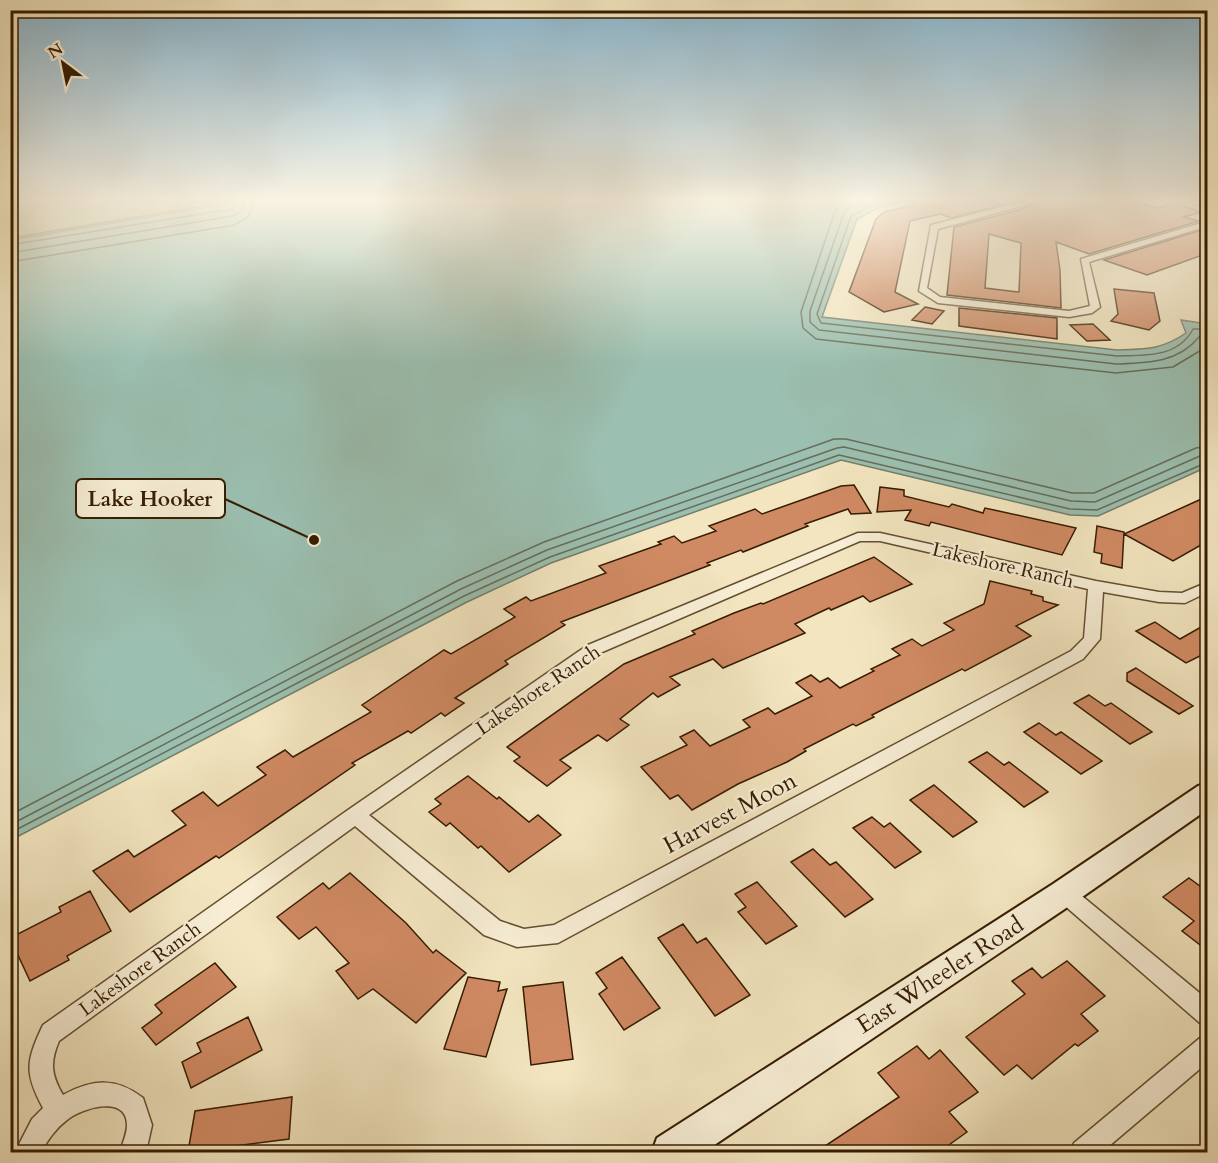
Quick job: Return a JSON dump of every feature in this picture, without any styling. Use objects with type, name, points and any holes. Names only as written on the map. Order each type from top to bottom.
[{"type":"street","points":[[929,254],[922,289],[938,300],[1069,314],[1088,311],[1095,307],[1084,261],[1106,254]]},
{"type":"street","name":"Lakeshore Ranch","points":[[58,1110],[41,1080],[40,1056],[51,1033],[355,815],[594,649],[858,537],[880,537],[1096,586],[1159,597],[1185,598],[1208,586]]},
{"type":"street","name":"Harvest Moon","points":[[355,815],[492,928],[508,937],[524,940],[558,934],[1077,655],[1092,639],[1096,586]]},
{"type":"street","name":"East Wheeler Road","points":[[671,1152],[1064,893],[1208,794]]},
{"type":"street","points":[[1064,893],[1208,1015]]},
{"type":"street","points":[[1083,1152],[1208,1046]]},
{"type":"street","points":[[28,1152],[43,1124],[58,1110],[75,1099],[109,1092],[123,1097],[133,1106],[139,1118],[140,1134],[133,1152]]},
{"type":"water","points":[[11,254],[844,254],[822,317],[1117,350],[1145,349],[1169,343],[1186,333],[1181,320],[1207,324],[1207,467],[1098,516],[1070,515],[841,460],[551,563],[467,602],[11,840]]},
{"type":"building","points":[[863,254],[903,254],[895,292],[918,304],[884,312],[849,292]]},
{"type":"building","points":[[951,254],[987,254],[985,288],[1019,292],[1021,254],[1058,254],[1061,308],[947,295]]},
{"type":"building","points":[[1123,254],[1204,254],[1147,275],[1104,260]]},
{"type":"building","points":[[1114,289],[1154,293],[1160,321],[1149,330],[1111,321],[1118,314]]},
{"type":"building","points":[[925,307],[944,311],[932,324],[912,320]]},
{"type":"building","points":[[959,308],[1057,318],[1057,339],[959,326]]},
{"type":"building","points":[[1093,324],[1110,340],[1087,341],[1070,325]]},
{"type":"building","points":[[854,485],[871,513],[851,514],[848,509],[805,524],[808,526],[743,552],[741,550],[707,563],[710,565],[561,622],[565,625],[505,661],[508,664],[455,698],[464,703],[445,716],[441,713],[411,733],[408,731],[352,763],[355,765],[246,840],[219,858],[216,856],[130,912],[93,871],[128,850],[134,857],[186,825],[172,811],[203,792],[218,806],[266,775],[257,767],[285,750],[293,757],[371,712],[362,705],[444,650],[451,654],[515,617],[504,609],[526,597],[531,601],[606,573],[599,566],[661,544],[658,542],[674,536],[682,543],[716,531],[709,526],[755,509],[762,514],[841,486]]},
{"type":"building","points":[[880,487],[904,490],[904,496],[949,507],[952,504],[983,513],[985,508],[1076,528],[1062,555],[931,522],[929,526],[905,520],[911,510],[877,512]]},
{"type":"building","points":[[1208,496],[1208,541],[1173,561],[1124,534]]},
{"type":"building","points":[[1097,526],[1124,532],[1122,568],[1101,563],[1102,554],[1094,552]]},
{"type":"building","points":[[874,557],[912,584],[870,602],[863,596],[831,610],[829,608],[795,624],[805,633],[723,668],[713,659],[670,677],[680,685],[658,697],[653,693],[620,719],[629,725],[607,741],[598,735],[560,760],[571,768],[547,786],[514,761],[520,757],[507,747],[624,664],[695,634],[692,631],[734,613],[763,604]]},
{"type":"building","points":[[990,581],[1032,591],[1031,594],[1043,597],[1043,601],[1058,605],[1016,626],[1031,636],[965,671],[962,669],[872,715],[874,717],[856,726],[853,724],[804,749],[806,751],[787,762],[738,784],[692,810],[678,795],[670,799],[641,767],[687,745],[680,737],[694,730],[710,746],[750,727],[743,720],[768,708],[775,714],[812,696],[796,683],[811,675],[820,682],[828,678],[840,688],[900,655],[892,649],[912,639],[922,646],[954,630],[944,623],[984,604]]},
{"type":"building","points":[[1155,622],[1180,639],[1208,623],[1208,652],[1186,663],[1136,631]]},
{"type":"building","points":[[1136,668],[1193,706],[1179,714],[1127,681],[1127,673]]},
{"type":"building","points":[[1089,695],[1105,706],[1111,703],[1152,732],[1130,744],[1074,703]]},
{"type":"building","points":[[1039,723],[1056,735],[1061,732],[1102,761],[1081,774],[1024,732]]},
{"type":"building","points":[[987,752],[1004,765],[1009,762],[1048,792],[1024,807],[969,762]]},
{"type":"building","points":[[468,776],[497,799],[499,797],[529,822],[538,815],[561,835],[509,872],[481,846],[478,848],[450,823],[446,826],[429,812],[441,804],[435,799]]},
{"type":"building","points":[[934,785],[977,822],[953,837],[910,800]]},
{"type":"building","points":[[872,817],[884,827],[890,823],[921,852],[895,868],[853,828]]},
{"type":"building","points":[[813,849],[830,865],[836,862],[873,899],[845,917],[791,862]]},
{"type":"building","points":[[350,873],[406,923],[433,953],[436,950],[466,973],[416,1023],[373,989],[358,999],[336,971],[349,963],[316,927],[299,939],[277,917],[323,883],[329,889]]},
{"type":"building","points":[[1189,878],[1208,892],[1208,951],[1182,931],[1194,921],[1163,897]]},
{"type":"building","points":[[757,882],[797,926],[766,944],[738,912],[746,907],[735,894]]},
{"type":"building","points":[[90,891],[111,931],[67,956],[69,960],[30,981],[10,938],[61,912],[59,907]]},
{"type":"building","points":[[683,924],[697,943],[706,938],[750,995],[715,1016],[658,938]]},
{"type":"building","points":[[622,957],[660,1008],[624,1030],[599,994],[607,988],[596,973]]},
{"type":"building","points":[[1067,961],[1105,996],[1081,1014],[1098,1031],[1078,1046],[1075,1044],[1032,1079],[1017,1065],[1004,1075],[966,1037],[1025,994],[1012,981],[1032,968],[1042,978]]},
{"type":"building","points":[[215,963],[236,987],[156,1045],[142,1028],[162,1013],[155,1005]]},
{"type":"building","points":[[468,977],[500,982],[498,991],[507,989],[486,1057],[444,1049]]},
{"type":"building","points":[[563,982],[573,1059],[531,1065],[523,987]]},
{"type":"building","points":[[248,1017],[262,1050],[191,1088],[182,1062],[201,1052],[197,1043]]},
{"type":"building","points":[[917,1046],[929,1059],[940,1050],[978,1092],[949,1112],[967,1132],[939,1152],[816,1152],[899,1097],[878,1073]]},
{"type":"building","points":[[292,1097],[289,1139],[188,1152],[195,1111]]},
{"type":"place","name":"Lake Hooker","points":[[314,540]]}]
